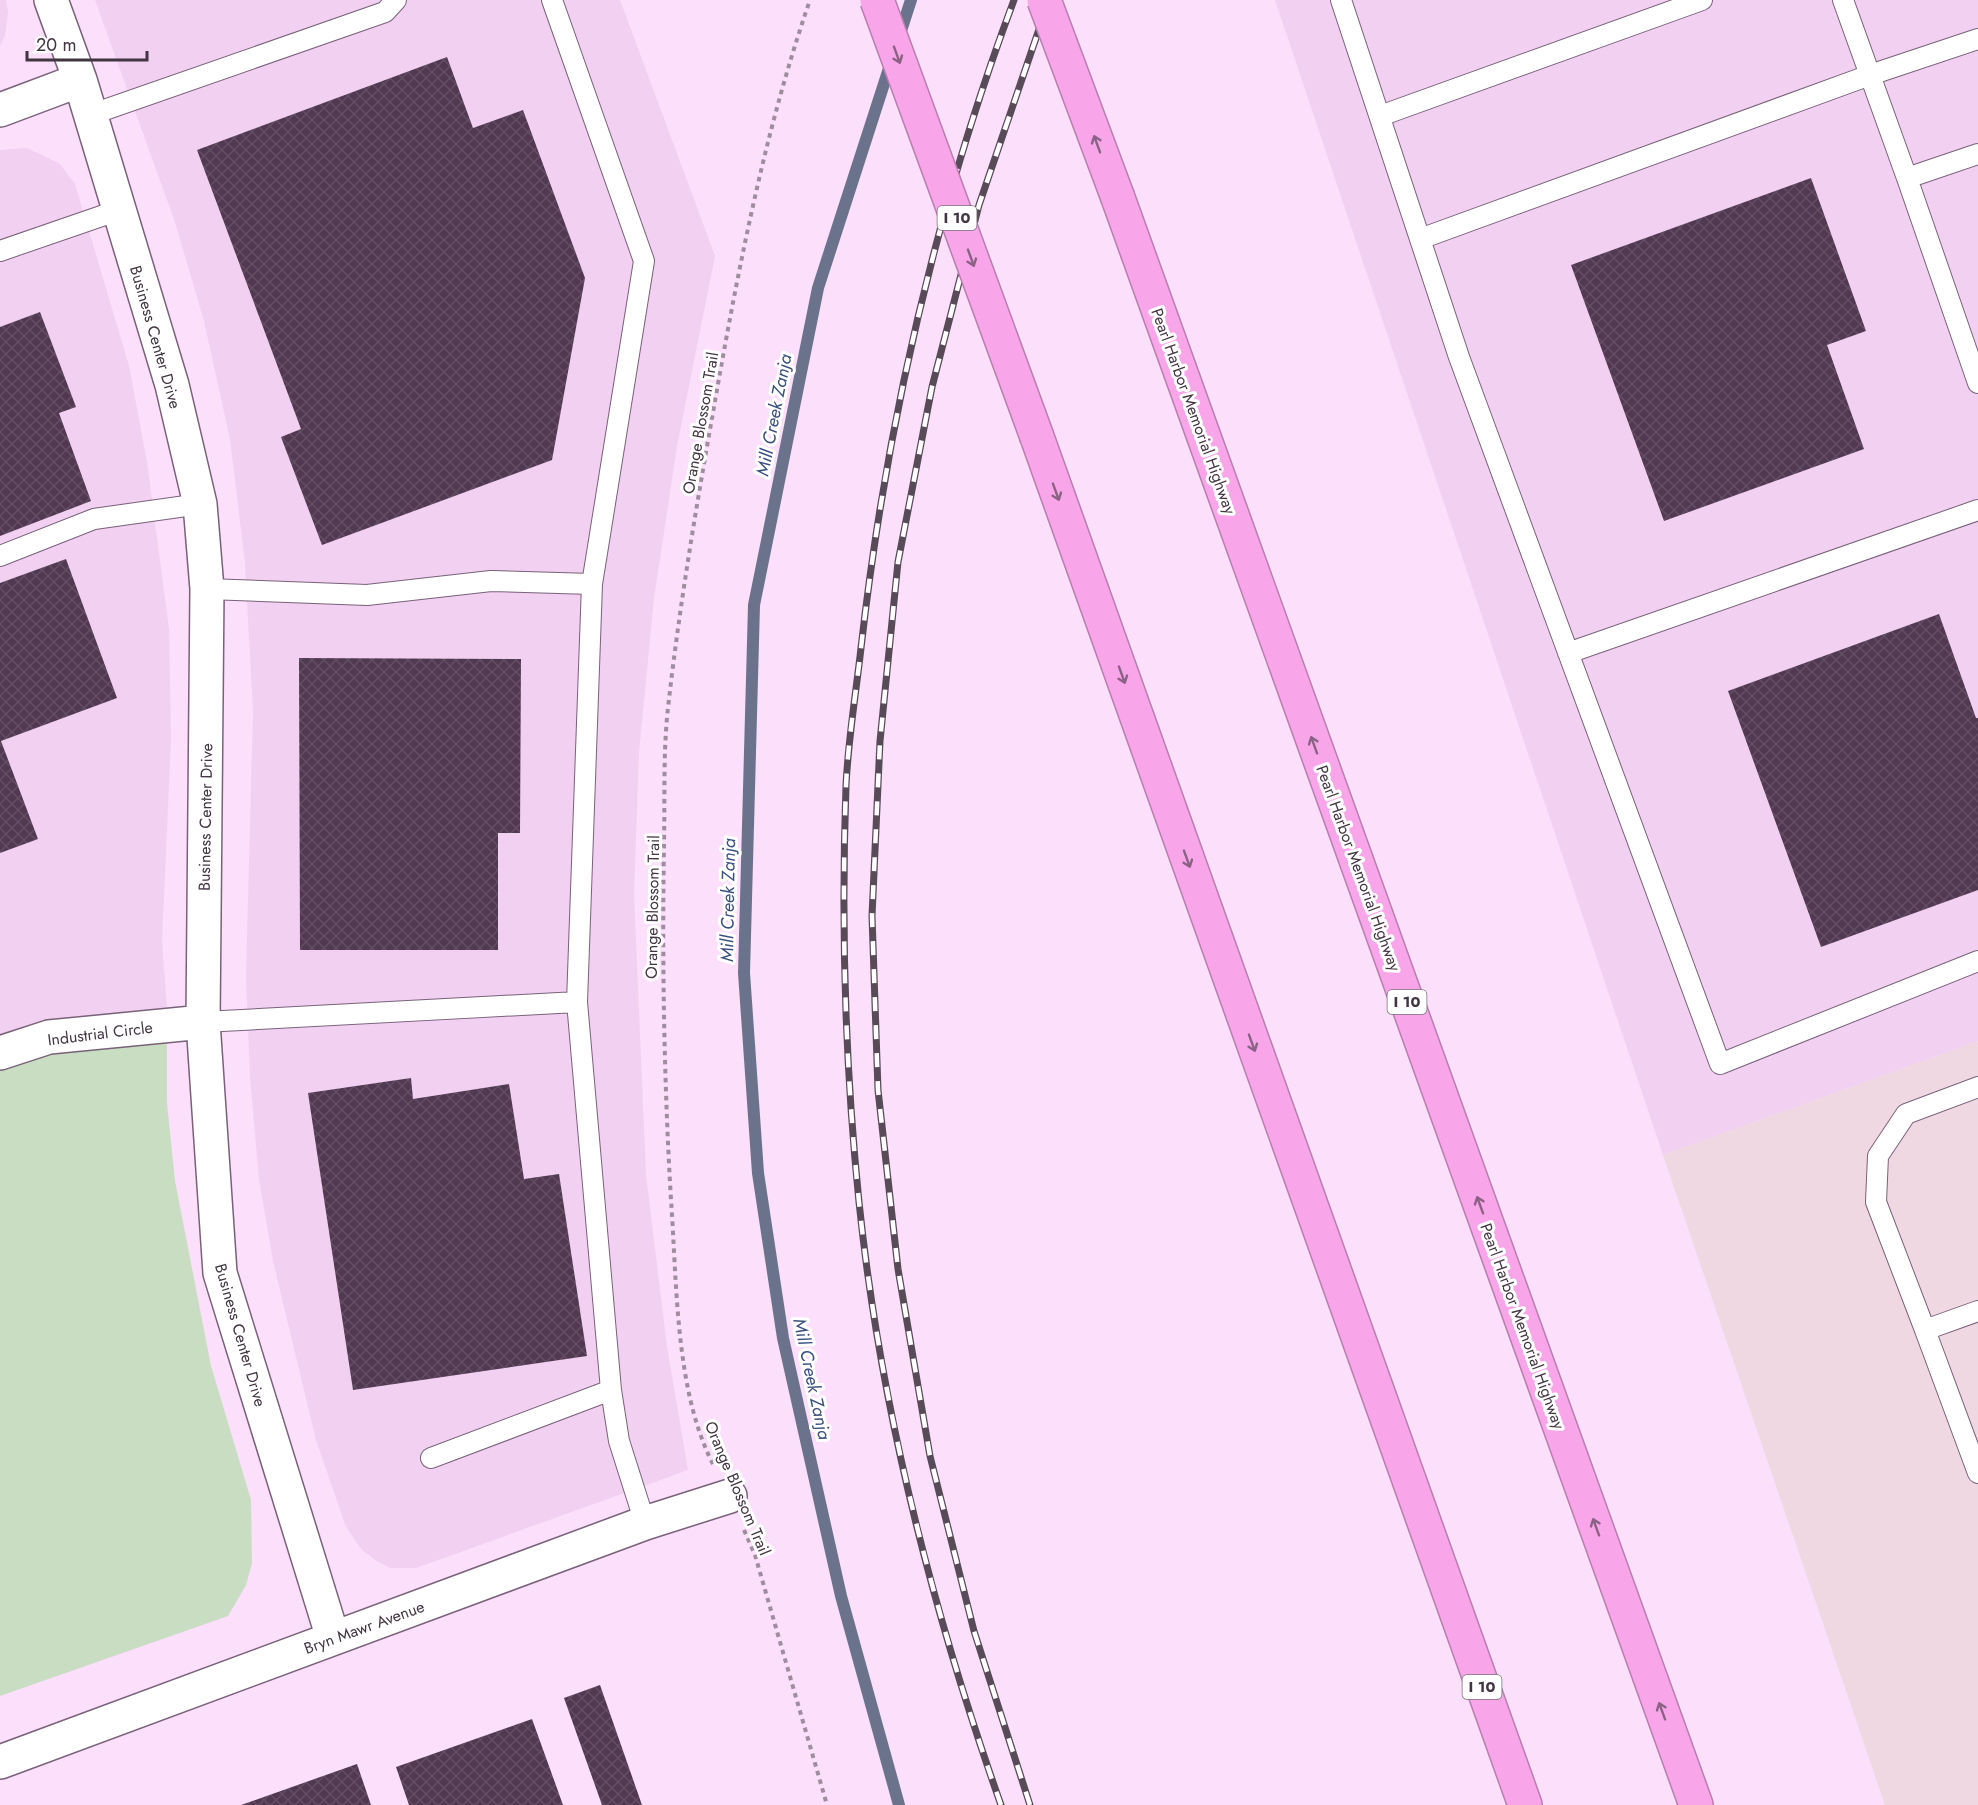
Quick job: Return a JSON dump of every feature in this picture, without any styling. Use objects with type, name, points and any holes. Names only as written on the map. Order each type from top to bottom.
[{"type":"highway","name":"I 10","points":[[877,0],[1037,436],[1525,1805]]},
{"type":"highway","name":"Pearl Harbor Memorial Highway","points":[[1044,0],[1118,198],[1678,1755],[1698,1805]]},
{"type":"highway","points":[[1439,1569],[1509,1805]]},
{"type":"street","name":"Business Center Drive","points":[[51,0],[80,80],[172,385],[200,504],[207,589],[203,1022],[220,1273],[333,1638]]},
{"type":"street","points":[[0,110],[80,80]]},
{"type":"street","name":"Industrial Circle","points":[[0,1053],[49,1037],[203,1022]]},
{"type":"street","name":"Bryn Mawr Avenue","points":[[0,1762],[645,1523],[730,1496]]},
{"type":"lane","points":[[90,115],[385,12],[396,0]]},
{"type":"lane","points":[[552,0],[644,261],[591,584],[577,1002],[611,1390],[619,1441],[645,1523]]},
{"type":"lane","points":[[1341,0],[1459,357],[1720,1064],[1978,961]]},
{"type":"lane","points":[[1380,116],[1702,0]]},
{"type":"lane","points":[[1843,0],[1978,383]]},
{"type":"lane","points":[[1420,239],[1870,75],[1978,39]]},
{"type":"lane","points":[[1907,178],[1978,154]]},
{"type":"lane","points":[[0,251],[119,210]]},
{"type":"lane","points":[[0,556],[94,519],[200,504]]},
{"type":"lane","points":[[1568,653],[1978,510]]},
{"type":"lane","points":[[207,589],[367,595],[490,581],[591,584]]},
{"type":"lane","points":[[203,1022],[577,1002]]},
{"type":"lane","points":[[1978,1087],[1906,1114],[1878,1156],[1876,1202],[1978,1473]]},
{"type":"lane","points":[[1925,1330],[1978,1311]]},
{"type":"lane","points":[[431,1458],[611,1390]]},
{"type":"path","name":"Orange Blossom Trail","points":[[810,0],[794,47],[740,262],[704,466],[667,712],[662,959],[667,1137],[681,1341],[694,1413],[705,1448],[730,1496],[755,1555],[827,1805]]},
{"type":"shaded area","points":[[0,0],[6,0],[8,12],[5,35],[0,46]]},
{"type":"shaded area","points":[[95,0],[620,0],[715,256],[677,446],[654,598],[639,752],[634,894],[646,1175],[667,1347],[688,1470],[416,1568],[390,1568],[377,1561],[362,1550],[346,1527],[316,1440],[273,1261],[259,1179],[250,1076],[246,978],[253,711],[245,562],[230,439],[204,321],[175,222]]},
{"type":"shaded area","points":[[1275,0],[1978,0],[1978,1041],[1663,1155]]},
{"type":"shaded area","points":[[27,148],[60,164],[75,184],[129,366],[147,462],[169,629],[171,739],[162,941],[167,1008],[0,1065],[0,150]]},
{"type":"shaded area","points":[[1978,1041],[1978,1805],[1885,1805],[1663,1155]]},
{"type":"green space","points":[[167,1008],[167,1103],[175,1181],[211,1366],[251,1500],[252,1563],[246,1585],[228,1616],[0,1696],[0,1065]]},
{"type":"building","points":[[447,57],[473,128],[523,110],[585,278],[552,460],[322,545],[281,437],[301,429],[197,150]]},
{"type":"building","points":[[1811,178],[1866,331],[1827,345],[1864,449],[1664,521],[1571,265]]},
{"type":"building","points":[[40,312],[76,407],[59,413],[91,501],[0,536],[0,327]]},
{"type":"building","points":[[66,559],[117,698],[1,741],[38,839],[0,853],[0,583]]},
{"type":"building","points":[[1939,614],[1976,718],[1978,718],[1978,890],[1821,947],[1728,691]]},
{"type":"building","points":[[299,658],[521,659],[520,833],[498,833],[498,950],[300,950]]},
{"type":"building","points":[[411,1078],[413,1099],[509,1084],[524,1179],[559,1174],[587,1356],[353,1390],[308,1093]]},
{"type":"building","points":[[600,1685],[642,1805],[602,1805],[564,1698]]},
{"type":"building","points":[[532,1719],[563,1805],[409,1805],[396,1767]]},
{"type":"building","points":[[357,1764],[371,1805],[241,1805]]},
{"type":"waterway","name":"Mill Creek Zanja","points":[[899,37],[911,0]]},
{"type":"waterway","name":"Mill Creek Zanja","points":[[892,59],[818,288],[754,605],[744,973],[758,1173],[783,1338],[841,1596],[899,1805]]},
{"type":"railway","points":[[1001,1805],[976,1732],[932,1583],[912,1508],[880,1355],[868,1278],[854,1150],[847,1046],[844,890],[846,786],[850,734],[884,483],[918,319],[938,238],[986,78],[1014,0]]},
{"type":"railway","points":[[1030,1805],[974,1631],[930,1456],[898,1269],[878,1090],[872,916],[880,741],[898,562],[932,387],[979,205],[1049,0]]}]
